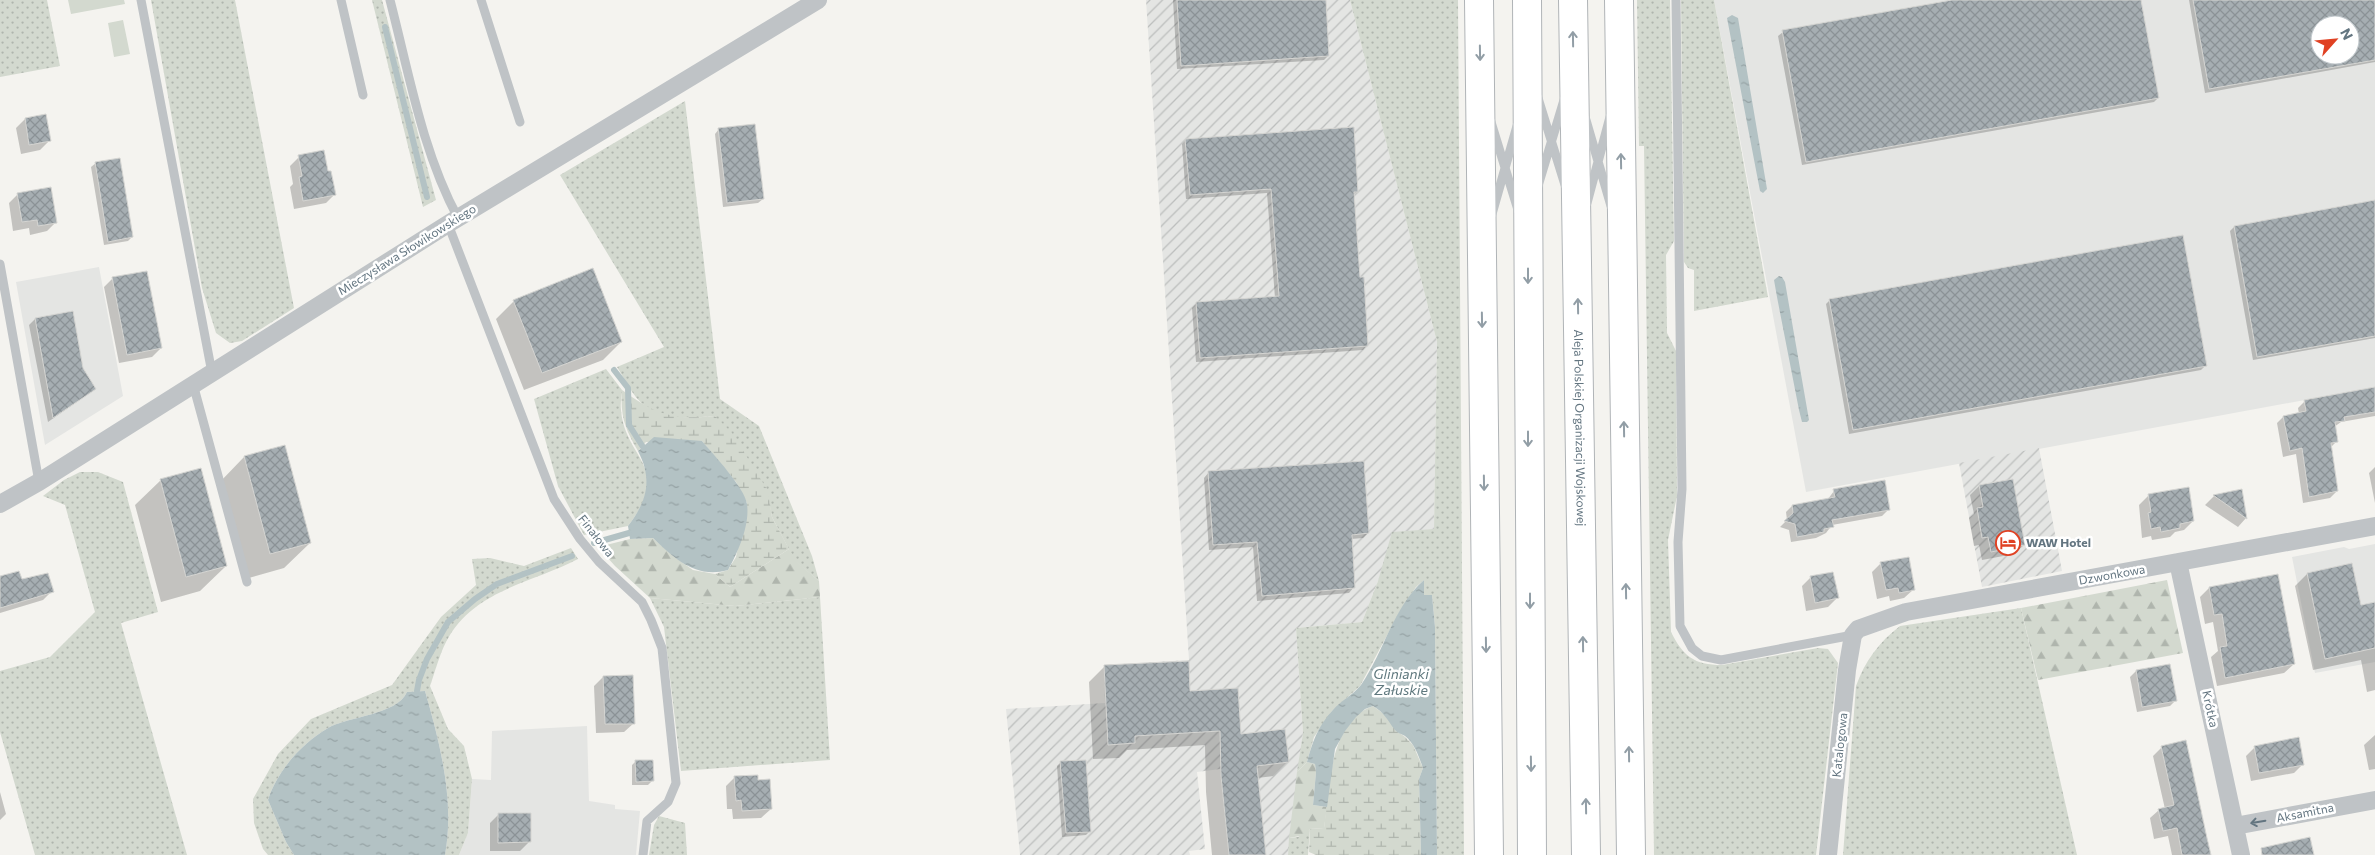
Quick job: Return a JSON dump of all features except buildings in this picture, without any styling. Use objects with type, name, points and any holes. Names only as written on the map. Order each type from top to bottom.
[{"type":"highway","points":[[1480,0],[1489,855]]},
{"type":"highway","points":[[1528,0],[1532,855]]},
{"type":"highway","name":"Aleja Polskiej Organizacji Wojskowej","points":[[1573,0],[1586,855]]},
{"type":"highway","points":[[1619,0],[1630,855]]},
{"type":"street","name":"Mieczysława Słowikowskiego","points":[[0,504],[39,482],[453,221],[818,0]]},
{"type":"street","name":"Dzwonkowa","points":[[1853,634],[1858,629],[1906,612],[2375,526]]},
{"type":"street","name":"Krótka","points":[[2178,562],[2240,855]]},
{"type":"street","name":"Katalogowa","points":[[1828,855],[1853,634]]},
{"type":"street","name":"Aksamitna","points":[[2234,826],[2375,800]]},
{"type":"lane","points":[[141,0],[212,373]]},
{"type":"lane","points":[[341,0],[363,95]]},
{"type":"lane","name":"Finałowa","points":[[390,0],[433,163],[554,499],[580,539],[599,562],[642,602],[662,648],[676,783],[668,802],[647,821],[643,855]]},
{"type":"lane","points":[[481,0],[520,122]]},
{"type":"lane","points":[[1676,0],[1682,489],[1678,542],[1680,626],[1692,648],[1702,656],[1721,660],[1853,634]]},
{"type":"lane","points":[[1528,75],[1552,142],[1577,232]]},
{"type":"lane","points":[[1482,251],[1528,75]]},
{"type":"lane","points":[[1529,218],[1574,75]]},
{"type":"lane","points":[[1574,75],[1622,242]]},
{"type":"lane","points":[[1577,232],[1620,78]]},
{"type":"lane","points":[[1480,86],[1528,246]]},
{"type":"lane","points":[[0,264],[39,482]]},
{"type":"lane","points":[[193,384],[247,582]]},
{"type":"shaded area","points":[[1146,0],[1350,0],[1437,342],[1434,529],[1378,581],[1362,622],[1296,628],[1303,733],[1288,855],[1229,855],[1220,769],[1197,772],[1205,849],[1189,851],[1190,855],[1020,855],[1006,709],[1105,703],[1104,665],[1189,660]]},
{"type":"shaded area","points":[[1714,0],[2375,0],[2375,387],[1806,492]]},
{"type":"shaded area","points":[[99,267],[123,396],[45,445],[16,282]]},
{"type":"shaded area","points":[[2039,448],[2062,571],[1982,587],[1959,463]]},
{"type":"shaded area","points":[[2375,544],[2375,662],[2315,673],[2292,557],[2344,547],[2349,549]]},
{"type":"shaded area","points":[[587,726],[589,801],[615,805],[615,809],[640,811],[636,855],[459,855],[468,833],[472,779],[491,780],[492,731]]},
{"type":"green space","points":[[0,0],[47,0],[60,66],[0,77]]},
{"type":"green space","points":[[68,0],[124,0],[125,4],[71,14]]},
{"type":"green space","points":[[151,0],[235,0],[294,308],[242,341],[230,343],[216,333],[202,288]]},
{"type":"green space","points":[[372,0],[382,0],[436,200],[423,207]]},
{"type":"green space","points":[[1350,0],[1458,0],[1464,855],[1437,855],[1435,627],[1432,595],[1424,595],[1424,580],[1416,587],[1400,611],[1360,686],[1332,711],[1314,737],[1307,762],[1297,772],[1303,733],[1296,628],[1362,622],[1378,581],[1392,532],[1434,529],[1437,342]]},
{"type":"green space","points":[[1637,0],[1670,0],[1674,241],[1666,255],[1667,333],[1676,351],[1677,496],[1668,540],[1671,632],[1680,647],[1690,658],[1712,665],[1722,665],[1818,648],[1828,649],[1838,663],[1816,855],[1654,855],[1644,146],[1639,146]]},
{"type":"green space","points":[[1681,0],[1714,0],[1768,297],[1694,311],[1694,270],[1688,268],[1684,262]]},
{"type":"green space","points":[[123,20],[130,54],[114,57],[108,23]]},
{"type":"green space","points":[[685,101],[720,399],[759,426],[812,556],[819,581],[795,561],[772,517],[767,491],[715,416],[678,417],[660,414],[644,405],[629,388],[617,367],[664,347],[560,175]]},
{"type":"green space","points":[[606,369],[622,390],[621,407],[624,427],[643,464],[647,476],[647,490],[641,506],[628,526],[584,535],[558,486],[534,399]]},
{"type":"green space","points":[[622,390],[645,405],[666,414],[687,417],[715,416],[732,433],[768,491],[772,517],[789,549],[730,587],[715,574],[728,570],[736,557],[747,503],[736,482],[702,441],[646,442],[638,451],[624,422]]},
{"type":"green space","points":[[80,472],[98,472],[123,482],[158,612],[121,623],[187,855],[35,855],[0,732],[0,671],[50,657],[95,612],[65,505],[43,496],[64,480]]},
{"type":"green space","points":[[653,538],[673,556],[693,570],[715,574],[730,587],[789,549],[796,561],[819,581],[820,597],[735,606],[650,598],[615,566],[598,547],[630,539]]},
{"type":"green space","points":[[571,548],[578,559],[504,590],[487,599],[471,611],[457,625],[446,642],[439,658],[430,686],[448,729],[464,746],[472,779],[468,833],[459,855],[445,855],[448,835],[447,793],[441,752],[425,691],[407,692],[402,700],[393,706],[328,728],[309,741],[300,750],[284,768],[268,800],[286,842],[294,855],[268,855],[263,849],[254,823],[253,799],[278,754],[311,719],[392,685],[441,617],[476,585],[472,559],[490,558],[524,566]]},
{"type":"green space","points":[[2167,580],[2183,653],[2038,680],[2021,608]]},
{"type":"green space","points":[[820,597],[830,760],[681,771],[664,627],[650,598],[735,606]]},
{"type":"green space","points":[[2021,608],[2077,855],[1843,855],[1856,686],[1864,668],[1874,653],[1900,626]]},
{"type":"green space","points":[[1373,706],[1388,717],[1396,731],[1413,745],[1423,768],[1419,779],[1421,855],[1316,855],[1309,852],[1310,829],[1324,828],[1330,777],[1339,741],[1347,726],[1358,714]]},
{"type":"green space","points":[[1307,762],[1315,764],[1313,805],[1327,807],[1324,828],[1310,829],[1305,835],[1289,838],[1297,772]]},
{"type":"green space","points":[[659,816],[685,823],[687,855],[649,855],[654,825]]},
{"type":"green space","points":[[1310,829],[1308,855],[1288,855],[1289,838],[1298,837]]},
{"type":"water","points":[[1732,15],[1738,18],[1767,189],[1763,193],[1760,191],[1727,18]]},
{"type":"water","points":[[1779,276],[1785,282],[1809,420],[1807,422],[1802,422],[1799,410],[1777,297],[1774,280]]},
{"type":"water","points":[[654,437],[702,441],[741,489],[747,504],[747,521],[739,547],[728,570],[706,572],[696,569],[678,560],[653,538],[630,539],[628,526],[640,508],[646,490],[645,471],[638,451]]},
{"type":"water","name":"Glinianki Załuskie","points":[[1424,580],[1424,595],[1432,595],[1435,627],[1437,855],[1421,855],[1419,779],[1423,768],[1418,755],[1408,739],[1396,731],[1383,714],[1373,706],[1365,709],[1356,717],[1345,731],[1335,749],[1327,807],[1313,805],[1315,764],[1307,762],[1313,741],[1319,729],[1335,707],[1361,685],[1404,603]]},
{"type":"water","points":[[425,691],[441,752],[447,793],[448,835],[445,855],[294,855],[286,842],[268,800],[284,768],[300,750],[328,728],[393,706],[402,700],[407,692]]},
{"type":"waterway","points":[[385,27],[427,197]]},
{"type":"waterway","points":[[614,370],[628,388],[629,425],[643,447]]},
{"type":"waterway","points":[[594,543],[629,533]]},
{"type":"waterway","points":[[417,691],[427,659],[448,622],[475,599],[497,584],[572,556]]},
{"type":"place","name":"WAW Hotel","points":[[2008,543]]}]
